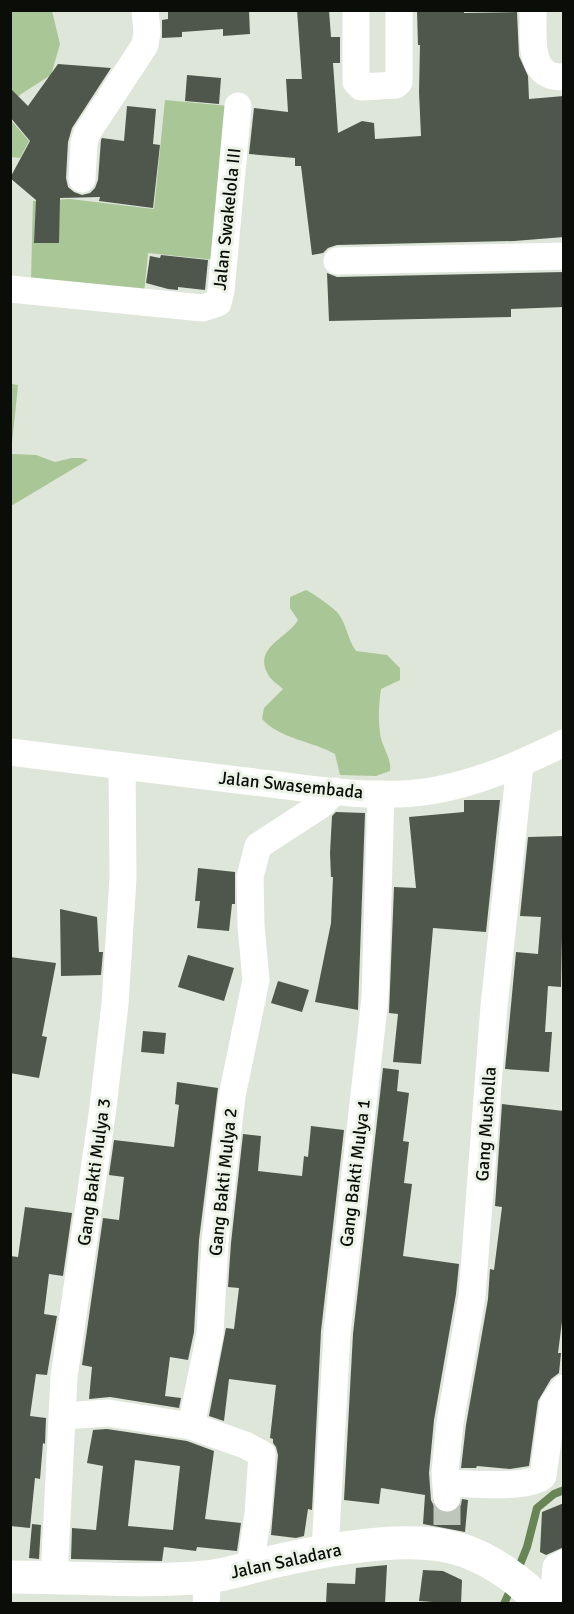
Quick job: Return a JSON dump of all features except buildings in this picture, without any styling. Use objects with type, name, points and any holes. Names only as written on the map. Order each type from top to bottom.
[{"type":"street","points":[[82,179],[84,143],[87,133],[145,45],[147,32],[145,10]]},
{"type":"street","points":[[356,10],[356,82],[361,87],[396,85],[399,82],[399,10]]},
{"type":"street","points":[[533,10],[534,57],[541,70],[553,77],[564,77]]},
{"type":"street","name":"Jalan Swakelola III","points":[[10,289],[203,308],[218,303],[238,106]]},
{"type":"street","points":[[337,261],[564,256]]},
{"type":"street","name":"Jalan Swasembada","points":[[10,752],[335,791],[381,794],[431,791],[474,780],[520,765],[564,743]]},
{"type":"street","name":"Gang Musholla","points":[[520,765],[494,1005],[472,1296],[450,1423],[445,1472],[446,1490],[520,1484],[539,1480],[543,1476],[554,1404],[564,1388]]},
{"type":"street","name":"Gang Bakti Mulya 3","points":[[54,1578],[64,1377],[115,1004],[123,878],[122,766]]},
{"type":"street","name":"Gang Bakti Mulya 2","points":[[191,1426],[210,1334],[215,1242],[232,1096],[256,980],[251,926],[250,877],[258,846],[321,805],[335,791]]},
{"type":"street","name":"Gang Bakti Mulya 1","points":[[325,1551],[337,1333],[375,998],[381,794]]},
{"type":"street","points":[[63,1416],[108,1413],[191,1426],[245,1445],[262,1454],[258,1514],[250,1567]]},
{"type":"street","name":"Jalan Saladara","points":[[10,1577],[130,1580],[207,1590],[250,1567],[325,1551],[374,1545],[428,1543],[447,1538],[527,1587],[543,1604]]},
{"type":"street","points":[[553,1604],[556,1566],[564,1563]]},
{"type":"green space","points":[[11,11],[52,11],[60,44],[51,75],[11,103]]},
{"type":"green space","points":[[165,100],[229,106],[216,260],[148,253],[144,294],[31,279],[33,201],[70,199],[154,209]]},
{"type":"green space","points":[[10,119],[29,141],[20,158],[11,157]]},
{"type":"green space","points":[[10,384],[18,385],[11,453]]},
{"type":"green space","points":[[11,454],[36,455],[55,462],[72,458],[88,460],[11,506]]},
{"type":"green space","points":[[306,590],[338,613],[356,651],[387,655],[400,668],[400,680],[381,689],[380,733],[390,771],[376,776],[340,775],[335,754],[278,731],[262,719],[264,708],[283,689],[269,676],[265,658],[273,644],[298,620],[290,608],[290,597]]},
{"type":"waterway","points":[[517,1572],[527,1547],[537,1508],[554,1494],[564,1490]]},
{"type":"waterway","points":[[504,1604],[512,1586]]},
{"type":"tunnel","points":[[447,1498],[447,1531]]}]
